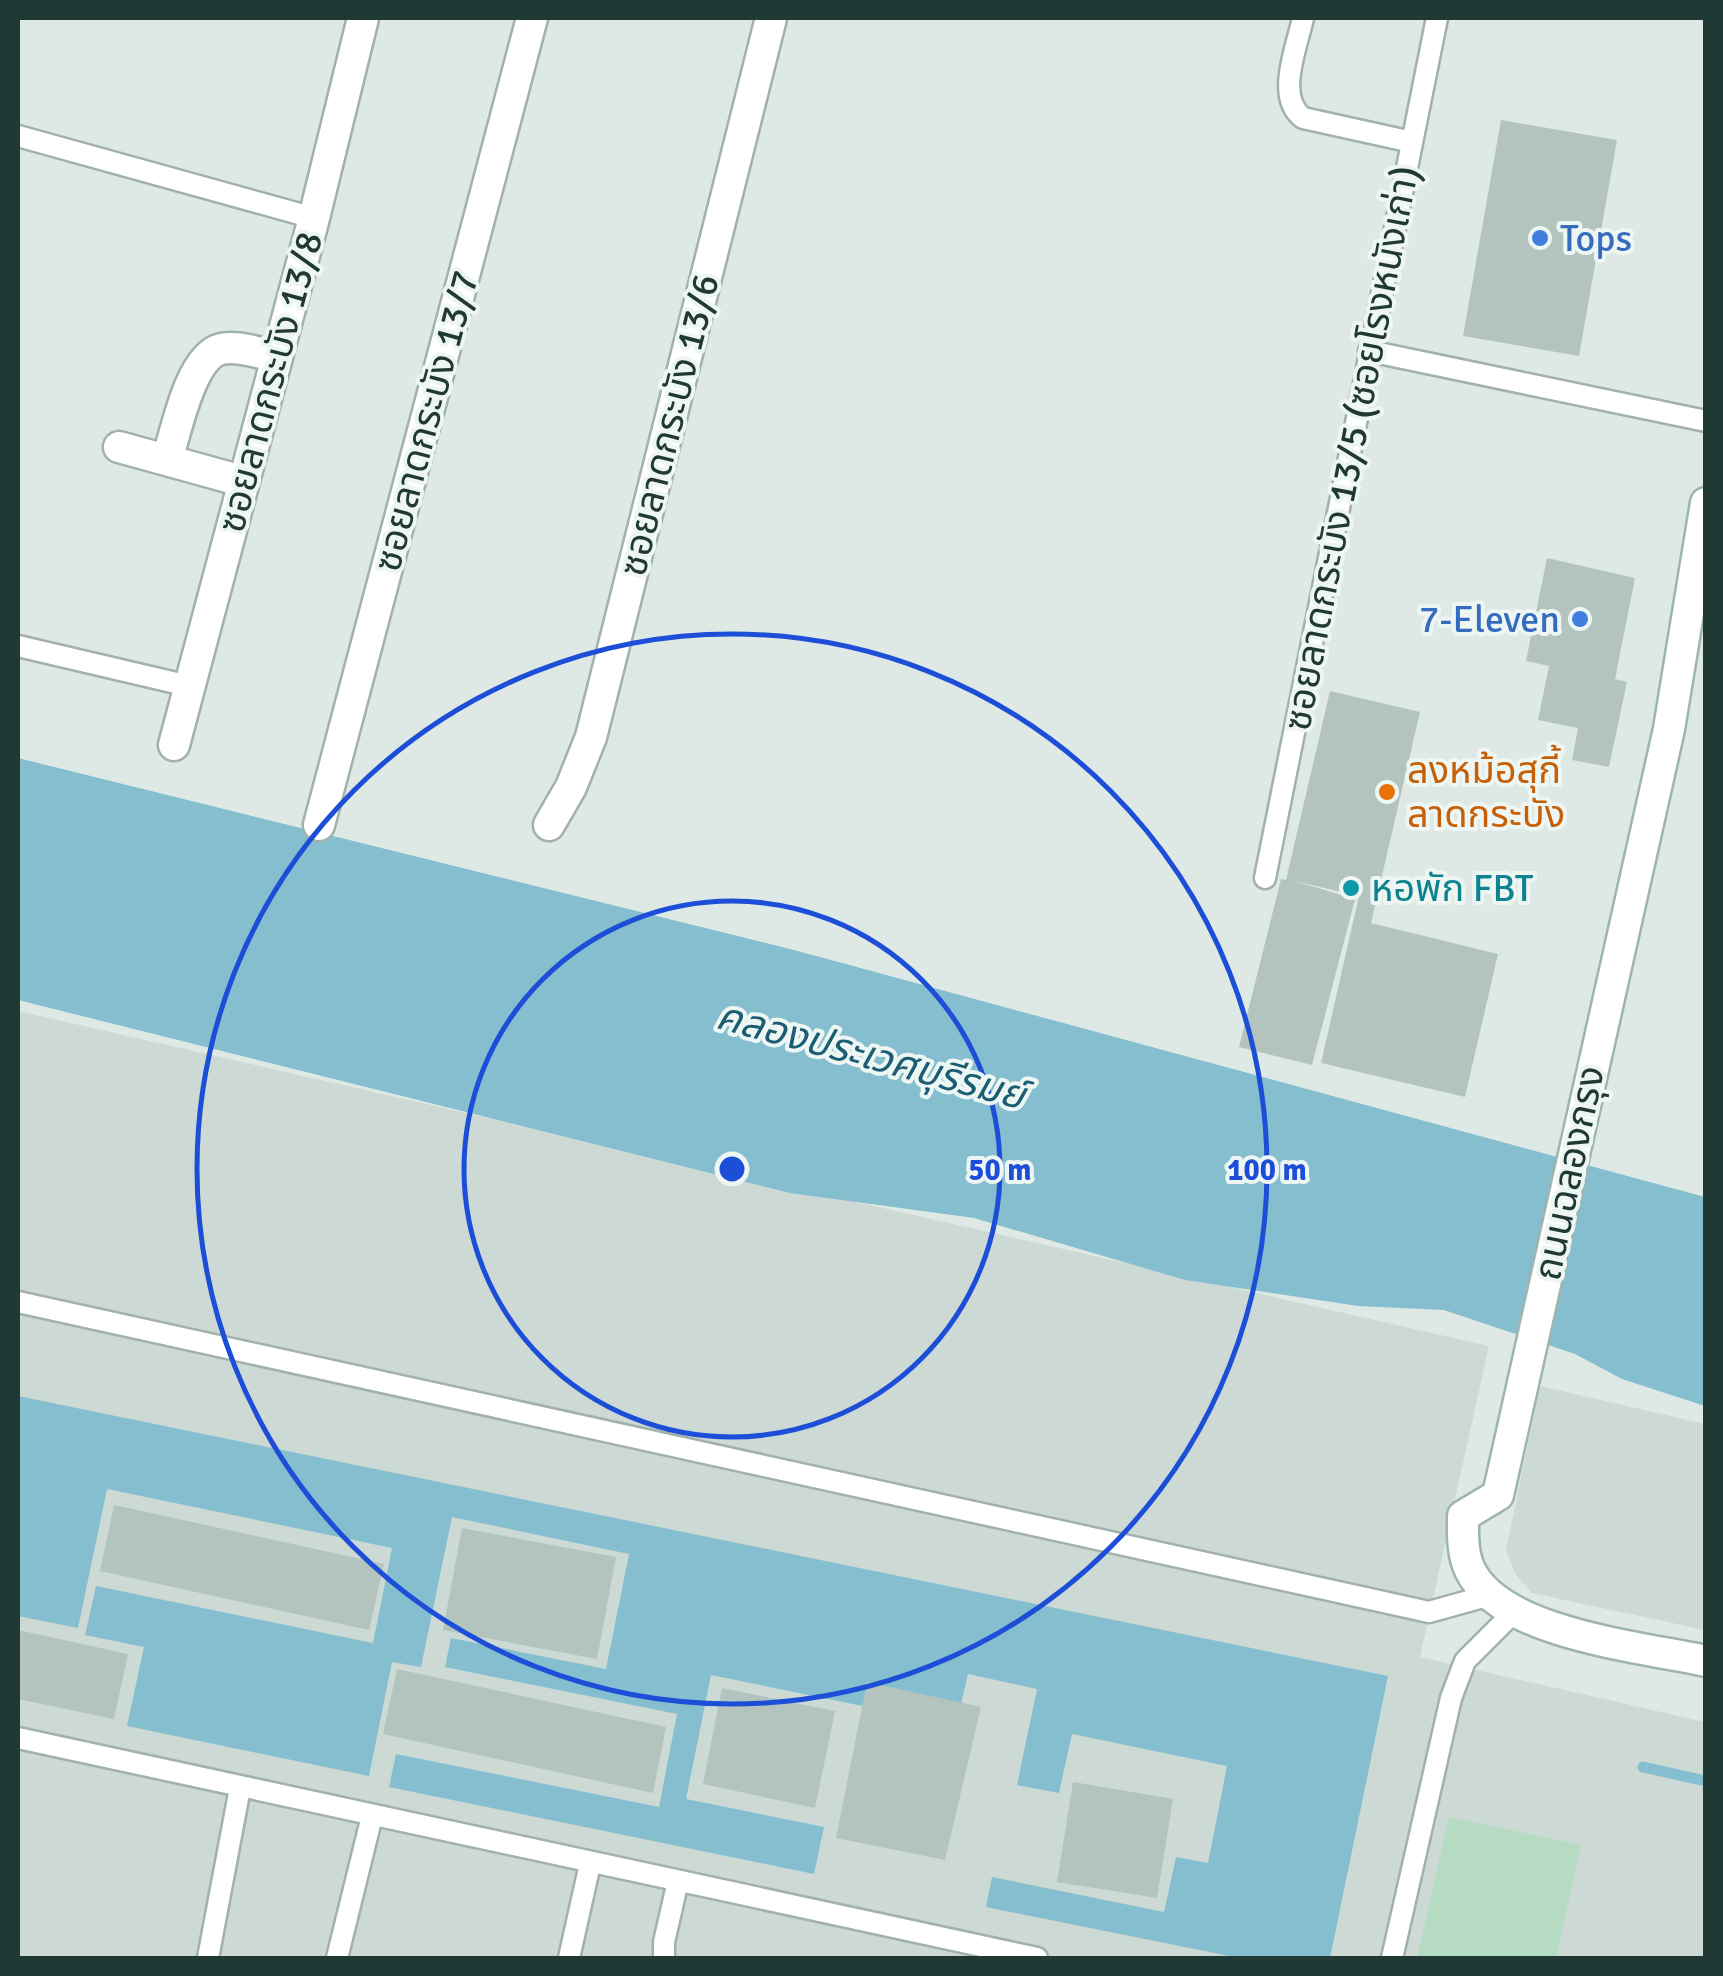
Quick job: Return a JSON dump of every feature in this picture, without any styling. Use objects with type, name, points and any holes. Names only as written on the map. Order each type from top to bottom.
[{"type":"street","name":"ซอยลาดกระบัง 13/8","points":[[174,745],[363,18]]},
{"type":"street","name":"ซอยลาดกระบัง 13/7","points":[[319,825],[532,18]]},
{"type":"street","name":"ซอยลาดกระบัง 13/6","points":[[549,825],[571,786],[590,736],[771,18]]},
{"type":"street","points":[[168,460],[190,385],[210,354],[224,348],[275,356]]},
{"type":"street","points":[[118,447],[242,480]]},
{"type":"street","name":"ถนนฉลองกรุง","points":[[1502,1604],[1470,1571],[1464,1548],[1463,1516],[1498,1495],[1669,729],[1706,503]]},
{"type":"street","points":[[1502,1604],[1586,1635],[1706,1661]]},
{"type":"lane","points":[[1303,18],[1290,82],[1293,110],[1303,118],[1412,142]]},
{"type":"lane","name":"ซอยลาดกระบัง 13/5 (ซอยโรงหนังเก่า)","points":[[1265,878],[1437,18]]},
{"type":"lane","points":[[18,136],[314,218]]},
{"type":"lane","points":[[1369,351],[1706,421]]},
{"type":"lane","points":[[18,646],[189,686]]},
{"type":"lane","points":[[18,1302],[1430,1612],[1502,1604]]},
{"type":"lane","points":[[1392,1958],[1451,1698],[1464,1661],[1502,1604]]},
{"type":"lane","points":[[18,1738],[1037,1958]]},
{"type":"lane","points":[[208,1958],[240,1788]]},
{"type":"lane","points":[[336,1958],[372,1816]]},
{"type":"lane","points":[[569,1958],[590,1864]]},
{"type":"lane","points":[[664,1958],[678,1880]]},
{"type":"shaded area","points":[[18,1011],[1489,1346],[1420,1657],[1705,1722],[1705,1958],[18,1958]]},
{"type":"shaded area","points":[[1540,1386],[1705,1424],[1705,1630],[1532,1593],[1516,1575],[1506,1550]]},
{"type":"green space","points":[[1449,1817],[1581,1845],[1556,1958],[1417,1958]]},
{"type":"water","name":"คลองประเวศบุรีรมย์","points":[[18,758],[794,950],[1705,1197],[1705,1406],[1622,1379],[1575,1354],[1444,1310],[1358,1306],[1185,1280],[974,1218],[790,1193],[18,1000]]},
{"type":"water","points":[[18,1396],[1388,1676],[1330,1958],[1239,1958],[986,1907],[992,1877],[1164,1912],[1176,1857],[1208,1863],[1227,1766],[1072,1734],[1059,1793],[1017,1785],[1037,1689],[968,1674],[956,1725],[711,1675],[686,1799],[824,1827],[814,1874],[389,1787],[396,1754],[659,1807],[677,1714],[445,1667],[451,1638],[606,1669],[629,1554],[452,1517],[421,1667],[392,1662],[369,1776],[127,1726],[144,1647],[85,1635],[96,1586],[373,1643],[392,1548],[107,1489],[78,1628],[18,1616]]},
{"type":"building","name":"Tops","points":[[1501,120],[1617,140],[1579,356],[1463,336]]},
{"type":"building","name":"7-Eleven","points":[[1547,558],[1635,578],[1615,679],[1627,682],[1609,767],[1572,760],[1578,728],[1538,720],[1549,666],[1526,661]]},
{"type":"building","name":"หอพัก FBT","points":[[1330,691],[1420,712],[1371,923],[1498,954],[1465,1097],[1321,1063],[1359,896],[1294,881],[1355,899],[1312,1065],[1239,1047],[1281,879],[1286,880]]},
{"type":"building","points":[[114,1505],[384,1564],[369,1630],[100,1571]]},
{"type":"building","points":[[462,1528],[616,1557],[597,1659],[443,1630]]},
{"type":"building","points":[[18,1630],[128,1654],[114,1719],[18,1699]]},
{"type":"building","points":[[397,1669],[666,1727],[653,1793],[383,1734]]},
{"type":"building","points":[[867,1682],[981,1707],[945,1860],[836,1838]]},
{"type":"building","points":[[722,1688],[835,1711],[815,1808],[703,1784]]},
{"type":"building","points":[[1073,1782],[1173,1799],[1157,1898],[1057,1882]]},
{"type":"waterway","points":[[1643,1767],[1706,1781]]},
{"type":"place","name":"Tops","points":[[1540,238]]},
{"type":"place","name":"7-Eleven","points":[[1580,619]]},
{"type":"place","name":"ลงหม้อสุกี้ ลาดกระบัง","points":[[1387,792]]},
{"type":"place","name":"หอพัก FBT","points":[[1351,888]]}]
